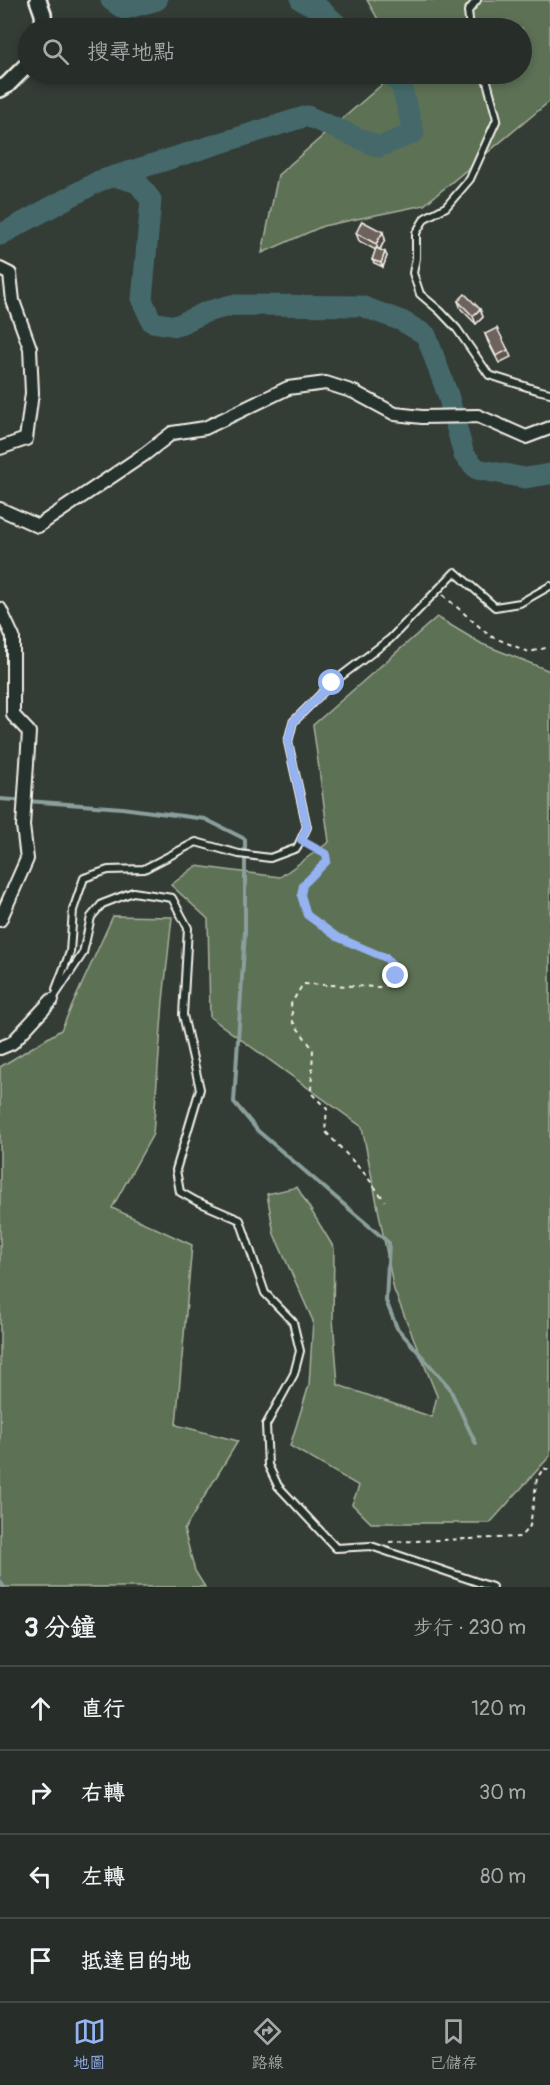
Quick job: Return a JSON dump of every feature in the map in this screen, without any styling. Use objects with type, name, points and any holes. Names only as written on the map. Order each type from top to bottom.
[{"type":"street","points":[[38,0],[43,18]]},
{"type":"street","points":[[0,89],[18,74]]},
{"type":"street","points":[[0,270],[10,274],[13,301],[30,348],[32,393],[26,439],[0,448]]},
{"type":"street","points":[[0,509],[38,526],[172,434],[205,428],[288,388],[326,383],[354,392],[395,414],[422,417],[478,416],[526,437],[550,428]]},
{"type":"street","points":[[0,609],[13,637],[13,715],[29,732],[23,826],[27,859],[0,920]]},
{"type":"street","points":[[0,1048],[12,1043],[51,1000]]},
{"type":"lane","points":[[469,18],[468,11],[477,0]]},
{"type":"lane","points":[[488,84],[497,119],[470,179],[446,207],[424,218],[416,233],[416,258],[413,273],[420,294],[457,328],[489,375],[550,393]]},
{"type":"lane","points":[[51,1000],[70,952],[73,910],[84,878],[108,870],[144,869],[196,842],[239,854],[270,858],[297,848],[307,827],[288,742],[293,722],[332,683],[390,639],[455,572],[495,607],[520,603],[550,586]]},
{"type":"lane","points":[[51,1000],[83,953],[91,917],[102,903],[133,892],[171,898],[188,928],[183,1015],[200,1089],[176,1170],[180,1192],[195,1201],[240,1220],[265,1293],[293,1322],[300,1351],[294,1374],[266,1425],[268,1465],[278,1486],[336,1548],[372,1546],[492,1587]]},
{"type":"path","points":[[438,590],[490,636],[529,652],[550,647]]},
{"type":"path","points":[[301,840],[326,854],[327,861],[303,885],[301,895],[307,915],[337,937],[386,958],[393,966],[396,976],[389,985],[380,987],[303,984],[291,1004],[293,1022],[313,1049],[311,1093],[327,1109],[325,1131],[385,1201]]},
{"type":"path","points":[[372,1546],[397,1540],[520,1537],[530,1526],[537,1478],[544,1468],[550,1471]]},
{"type":"green space","points":[[367,0],[550,0],[550,101],[424,205],[323,226],[262,253],[278,175],[383,84],[532,84],[532,18],[377,18]]},
{"type":"green space","points":[[437,617],[482,644],[550,671],[550,1456],[490,1523],[371,1523],[352,1504],[359,1486],[290,1446],[309,1385],[313,1321],[274,1234],[267,1194],[297,1187],[334,1248],[333,1319],[338,1385],[432,1417],[437,1396],[394,1290],[362,1127],[210,1017],[208,919],[171,885],[196,866],[280,877],[329,842],[313,725]]},
{"type":"green space","points":[[113,916],[172,917],[153,1134],[112,1208],[192,1245],[176,1425],[238,1441],[184,1530],[195,1571],[205,1587],[0,1587],[0,1067],[61,1030]]},
{"type":"building","points":[[362,221],[383,232],[376,244],[356,233]]},
{"type":"building","points":[[376,248],[385,252],[381,263],[372,260]]},
{"type":"building","points":[[465,294],[480,309],[473,316],[458,301]]},
{"type":"building","points":[[497,328],[508,350],[496,356],[485,334]]},
{"type":"waterway","points":[[111,0],[124,9],[157,0]]},
{"type":"waterway","points":[[301,0],[320,9],[330,18]]},
{"type":"waterway","points":[[0,235],[99,181],[307,116],[379,147],[414,133],[400,84]]},
{"type":"waterway","points":[[114,176],[138,183],[151,200],[142,300],[152,322],[176,326],[206,312],[232,305],[361,306],[402,321],[426,335],[448,395],[464,455],[477,469],[525,478],[550,474]]},
{"type":"waterway","points":[[0,799],[122,808],[205,819],[245,839],[245,932],[234,1102],[258,1131],[389,1243],[386,1301],[397,1328],[449,1387],[476,1444]]},
{"type":"waterway","points":[[0,1582],[4,1587]]},
{"type":"route","points":[[332,683],[293,722],[288,742],[307,827],[301,840],[326,854],[327,861],[303,885],[301,895],[307,915],[337,937],[386,958],[393,966],[396,976]]}]
